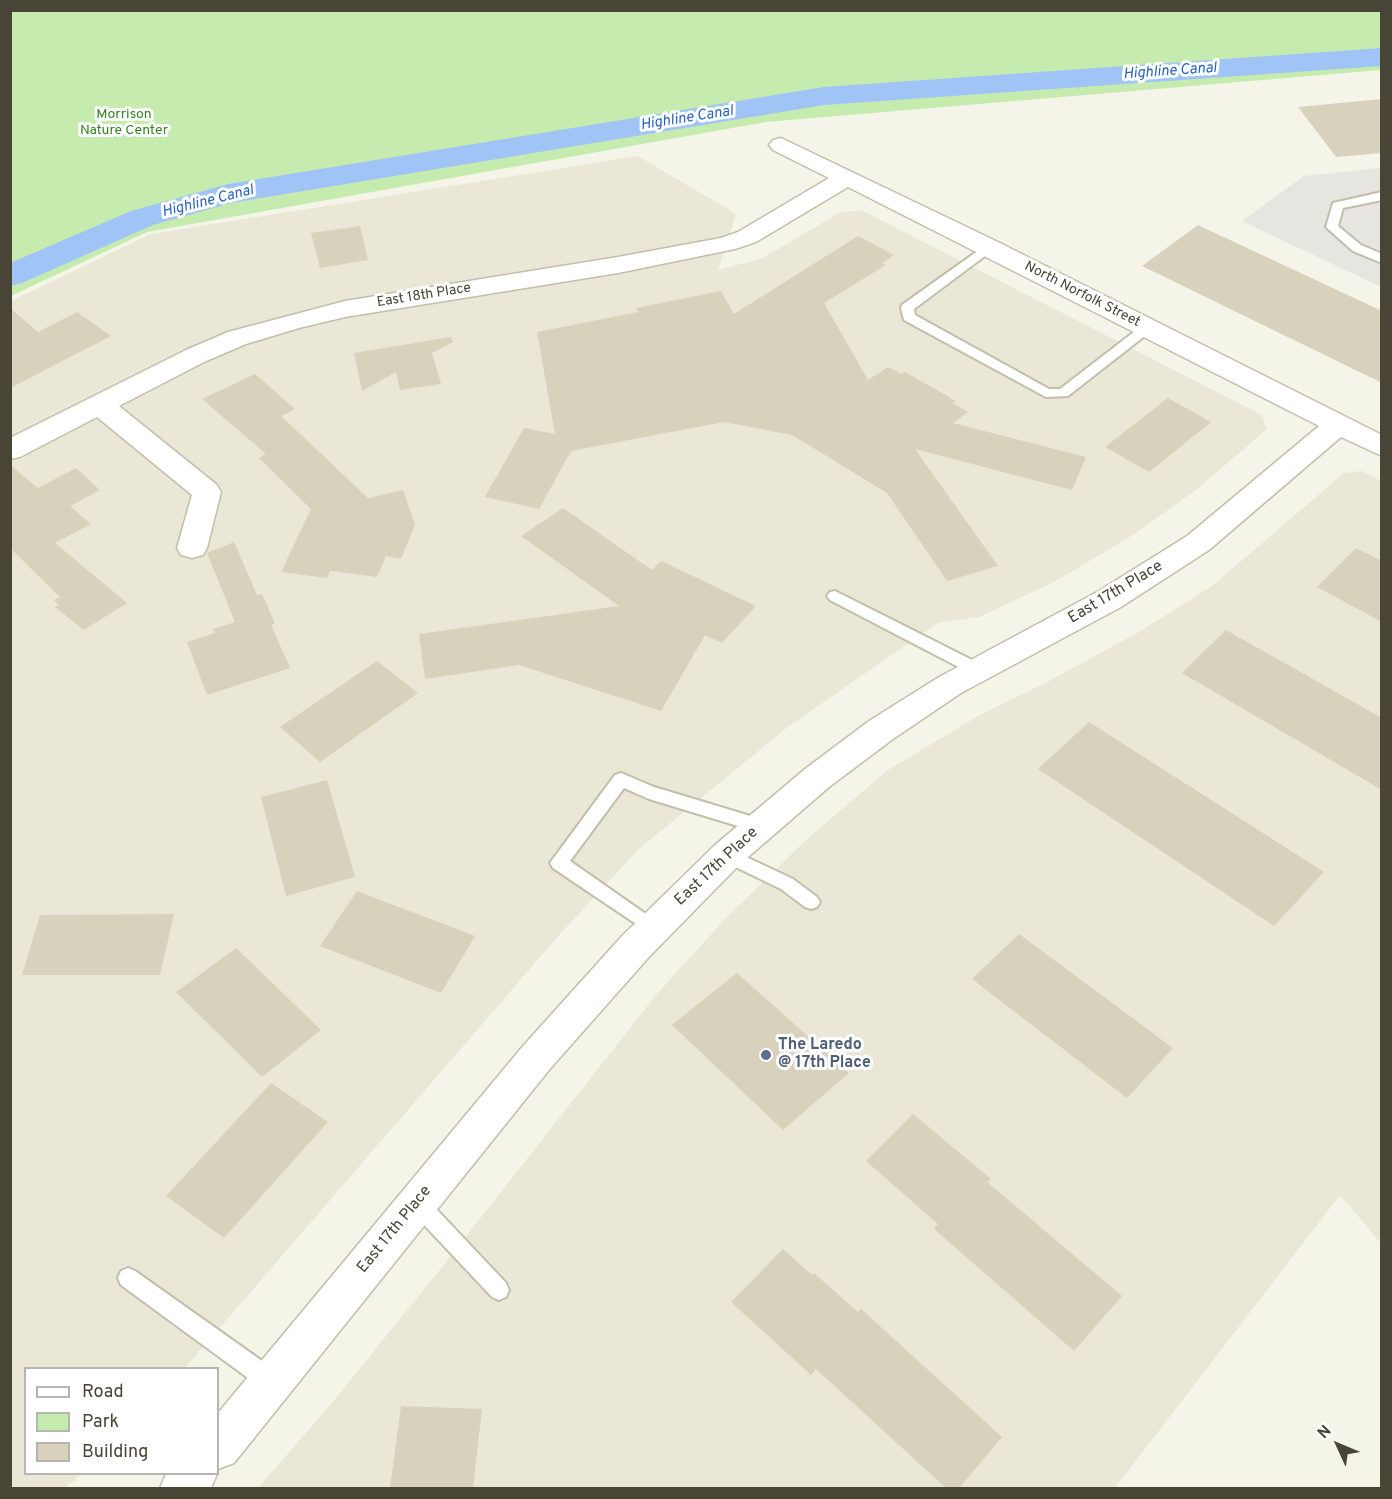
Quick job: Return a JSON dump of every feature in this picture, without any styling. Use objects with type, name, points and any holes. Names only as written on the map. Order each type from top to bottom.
[{"type":"street","name":"North Norfolk Street","points":[[781,145],[989,247],[1382,447]]},
{"type":"street","name":"East 18th Place","points":[[10,450],[195,356],[237,338],[291,322],[385,302],[618,265],[726,244],[747,237],[789,214],[846,178]]},
{"type":"street","points":[[99,404],[207,492],[192,548]]},
{"type":"street","name":"East 17th Place","points":[[219,1446],[536,1058],[654,929],[727,855],[816,778],[881,730],[950,685],[1110,599],[1198,543],[1338,425]]},
{"type":"street","points":[[182,1488],[193,1475]]},
{"type":"lane","points":[[1382,196],[1337,206],[1332,227],[1358,248],[1382,259]]},
{"type":"lane","points":[[989,247],[907,308],[909,317],[1046,393],[1063,393],[1148,328]]},
{"type":"lane","points":[[835,596],[978,670]]},
{"type":"lane","points":[[654,929],[559,863],[621,780],[649,792],[761,826]]},
{"type":"lane","points":[[727,855],[787,884],[811,902]]},
{"type":"lane","points":[[417,1203],[499,1290]]},
{"type":"lane","points":[[128,1278],[272,1382]]},
{"type":"shaded area","points":[[638,156],[736,214],[718,270],[763,258],[839,213],[861,210],[1262,415],[1267,429],[1196,490],[1133,535],[1054,582],[979,617],[938,623],[789,726],[640,848],[560,934],[186,1367],[24,1367],[24,1475],[80,1475],[66,1488],[11,1488],[11,301],[151,234]]},
{"type":"shaded area","points":[[1381,168],[1381,287],[1242,221],[1304,176]]},
{"type":"shaded area","name":"The Laredo @ 17th Place","points":[[1362,471],[1381,481],[1381,1243],[1340,1195],[1115,1488],[258,1488],[331,1404],[438,1272],[656,995],[724,920],[807,839],[888,770],[978,716],[1049,681],[1139,632],[1212,586],[1344,473]]},
{"type":"green space","name":"Morrison Nature Center","points":[[1381,10],[1381,70],[766,122],[147,232],[11,296],[11,11]]},
{"type":"building","points":[[1382,99],[1382,153],[1336,157],[1298,107]]},
{"type":"building","points":[[1198,225],[1382,311],[1382,383],[1142,266]]},
{"type":"building","points":[[360,226],[368,260],[320,268],[311,233]]},
{"type":"building","points":[[858,236],[894,255],[882,263],[886,265],[824,303],[868,380],[888,367],[901,374],[905,372],[956,401],[952,403],[968,412],[953,423],[1086,457],[1072,490],[915,449],[998,566],[947,581],[887,493],[792,435],[724,422],[571,451],[539,509],[485,497],[524,428],[555,434],[537,332],[638,312],[636,308],[721,291],[734,314]]},
{"type":"building","points":[[10,308],[38,332],[77,312],[111,336],[10,388]]},
{"type":"building","points":[[451,337],[453,342],[432,353],[441,384],[400,390],[396,372],[362,391],[354,353]]},
{"type":"building","points":[[255,374],[295,409],[281,416],[368,498],[403,490],[415,525],[401,559],[386,556],[377,577],[330,571],[327,578],[281,572],[311,509],[259,458],[266,454],[202,399]]},
{"type":"building","points":[[1168,398],[1211,422],[1149,472],[1105,447]]},
{"type":"building","points":[[10,465],[38,488],[76,468],[100,490],[70,506],[91,524],[55,543],[127,603],[84,630],[55,607],[59,605],[54,600],[60,597],[10,548]]},
{"type":"building","points":[[563,508],[652,570],[661,561],[756,606],[722,643],[705,635],[661,711],[519,665],[425,679],[419,634],[619,606],[521,536]]},
{"type":"building","points":[[234,542],[257,595],[262,594],[275,623],[271,625],[290,668],[207,695],[187,642],[215,633],[213,629],[235,622],[207,553]]},
{"type":"building","points":[[1356,548],[1382,561],[1382,622],[1317,587]]},
{"type":"building","points":[[1226,630],[1382,718],[1382,790],[1182,673]]},
{"type":"building","points":[[377,661],[418,693],[320,762],[280,727]]},
{"type":"building","points":[[1089,722],[1324,872],[1274,926],[1038,769]]},
{"type":"building","points":[[327,780],[355,877],[286,896],[261,797]]},
{"type":"building","points":[[357,891],[475,936],[441,993],[320,946]]},
{"type":"building","points":[[174,914],[160,975],[22,975],[40,915]]},
{"type":"building","points":[[1019,934],[1173,1048],[1127,1098],[972,979]]},
{"type":"building","points":[[236,948],[321,1030],[262,1077],[176,992]]},
{"type":"building","name":"The Laredo @ 17th Place","points":[[737,973],[849,1073],[783,1130],[672,1025]]},
{"type":"building","points":[[271,1083],[328,1122],[224,1238],[166,1196]]},
{"type":"building","points":[[913,1114],[991,1179],[987,1182],[1122,1296],[1074,1351],[934,1229],[938,1224],[866,1161]]},
{"type":"building","points":[[783,1249],[858,1312],[861,1309],[1002,1437],[959,1488],[946,1488],[816,1369],[811,1375],[731,1302]]},
{"type":"building","points":[[401,1406],[482,1409],[473,1488],[390,1488]]},
{"type":"waterway","name":"Highline Canal","points":[[10,276],[142,218],[228,194],[824,96],[1382,57]]},
{"type":"place","name":"The Laredo @ 17th Place","points":[[766,1055]]}]
